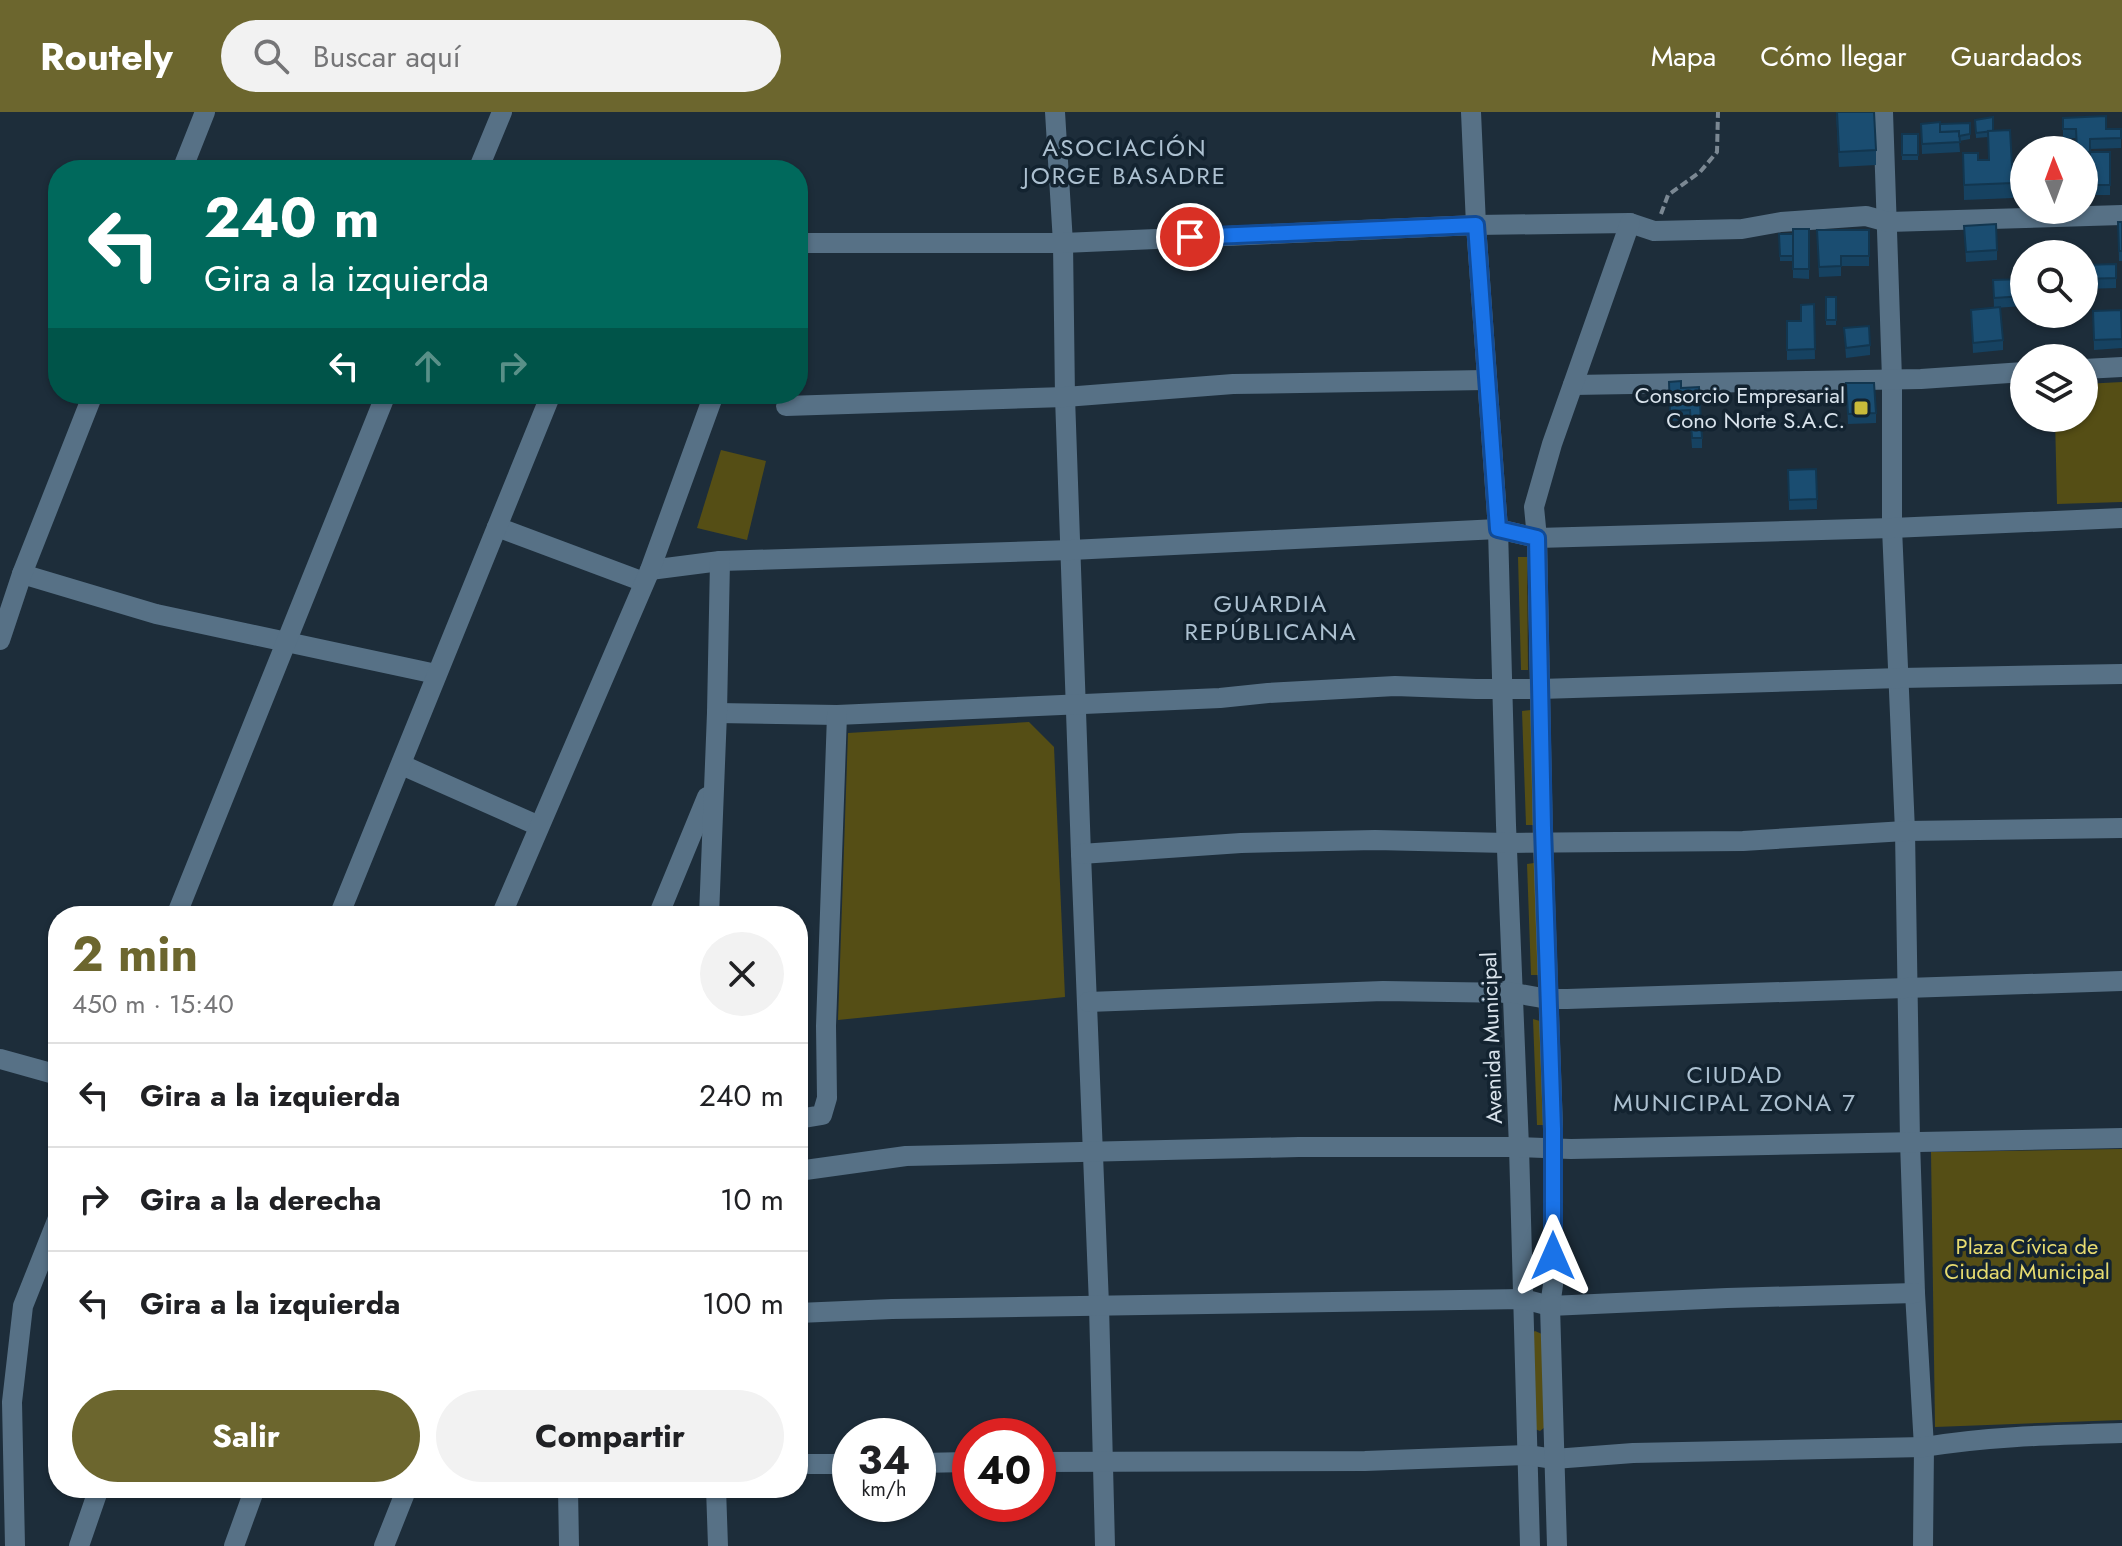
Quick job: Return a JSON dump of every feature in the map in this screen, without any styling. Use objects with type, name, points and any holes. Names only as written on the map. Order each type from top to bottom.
[{"type":"street","points":[[186,160],[205,112]]},
{"type":"street","points":[[482,160],[502,112]]},
{"type":"street","points":[[1055,112],[1063,243],[1065,397],[1105,1546]]},
{"type":"street","name":"Avenida Municipal","points":[[1471,112],[1498,529],[1530,1546]]},
{"type":"street","points":[[1883,112],[1892,379],[1892,528],[1905,831],[1910,1141],[1924,1447],[1923,1546]]},
{"type":"street","points":[[808,243],[1063,243],[1476,225],[1630,223],[1654,231],[1742,229],[1781,222],[1866,216],[1888,222],[2122,215]]},
{"type":"street","points":[[1557,1546],[1550,1306],[1553,1285],[1553,1147],[1534,507],[1552,444],[1630,223]]},
{"type":"street","points":[[2098,368],[2122,367]]},
{"type":"street","points":[[1573,385],[1921,379],[2010,373]]},
{"type":"street","points":[[786,406],[1065,397],[1233,384],[1486,380]]},
{"type":"street","points":[[0,640],[22,574],[89,404]]},
{"type":"street","points":[[180,906],[382,404]]},
{"type":"street","points":[[343,906],[547,404]]},
{"type":"street","points":[[505,906],[647,576],[710,404]]},
{"type":"street","points":[[497,527],[647,576],[720,561],[1071,550],[1498,529],[1537,538],[2122,518]]},
{"type":"street","points":[[709,906],[720,561]]},
{"type":"street","points":[[22,574],[156,614],[436,674]]},
{"type":"street","points":[[717,713],[837,715],[1220,698],[1395,686],[1540,689],[2122,674]]},
{"type":"street","points":[[808,1117],[822,1115],[827,1098],[826,1026],[837,715]]},
{"type":"street","points":[[402,765],[539,826]]},
{"type":"street","points":[[662,906],[713,782]]},
{"type":"street","points":[[1081,854],[1241,843],[1375,840],[1507,843],[1743,841],[1905,831],[2122,828]]},
{"type":"street","points":[[1088,1002],[1383,991],[1514,993],[1548,999],[2122,981]]},
{"type":"street","points":[[0,1059],[48,1072]]},
{"type":"street","points":[[808,1170],[906,1156],[1093,1151],[1571,1149],[2122,1138]]},
{"type":"street","points":[[15,1546],[12,1402],[23,1306],[48,1243]]},
{"type":"street","points":[[808,1313],[1523,1299],[1550,1306],[1915,1293]]},
{"type":"street","points":[[1056,1462],[1365,1461],[1527,1455],[1554,1459],[1633,1453],[1924,1447],[2000,1437],[2122,1433]]},
{"type":"street","points":[[808,1464],[832,1464]]},
{"type":"street","points":[[79,1546],[96,1498]]},
{"type":"street","points":[[234,1546],[251,1498]]},
{"type":"street","points":[[384,1546],[403,1498]]},
{"type":"street","points":[[568,1498],[569,1546]]},
{"type":"street","points":[[716,1498],[718,1546]]},
{"type":"path","points":[[1654,231],[1668,195],[1700,172],[1717,152],[1718,112]]},
{"type":"green space","points":[[2122,382],[2122,502],[2057,504],[2055,432],[2098,432],[2098,383]]},
{"type":"green space","points":[[721,450],[766,461],[747,540],[697,528]]},
{"type":"green space","points":[[1518,557],[1527,557],[1528,670],[1521,670]]},
{"type":"green space","points":[[1531,710],[1533,825],[1526,825],[1522,711]]},
{"type":"green space","points":[[1029,722],[1054,747],[1065,997],[838,1020],[848,733]]},
{"type":"green space","points":[[1534,863],[1538,975],[1531,975],[1527,864]]},
{"type":"green space","points":[[1533,1019],[1540,1021],[1543,1125],[1537,1125]]},
{"type":"green space","name":"Plaza Cívica de Ciudad Municipal","points":[[2122,1149],[2122,1420],[1935,1427],[1931,1152]]},
{"type":"green space","points":[[1532,1333],[1542,1334],[1545,1427],[1540,1431],[1535,1429]]},
{"type":"building","points":[[1837,112],[1874,112],[1876,150],[1839,152]]},
{"type":"building","points":[[2106,116],[2106,129],[2121,129],[2121,138],[2076,136],[2076,129],[2063,129],[2063,118]]},
{"type":"building","points":[[1993,117],[1993,131],[1976,133],[1975,120]]},
{"type":"building","points":[[1940,122],[1940,132],[1959,131],[1960,142],[1922,144],[1921,124]]},
{"type":"building","points":[[1970,123],[1970,134],[1959,136],[1959,131],[1940,132],[1940,124]]},
{"type":"building","points":[[2010,130],[2010,183],[1964,185],[1963,153],[1978,153],[1978,160],[1989,160],[1988,131]]},
{"type":"building","points":[[1902,134],[1918,134],[1918,155],[1902,155]]},
{"type":"building","points":[[2098,152],[2110,152],[2110,185],[2098,185]]},
{"type":"building","points":[[2118,222],[2122,222],[2122,251],[2119,251]]},
{"type":"building","points":[[1996,224],[1997,250],[1966,252],[1964,226]]},
{"type":"building","points":[[1793,229],[1809,229],[1809,269],[1793,269]]},
{"type":"building","points":[[1817,230],[1869,230],[1869,256],[1841,256],[1841,266],[1819,267]]},
{"type":"building","points":[[1779,234],[1793,234],[1793,256],[1780,256]]},
{"type":"building","points":[[2116,264],[2116,278],[2098,279],[2098,265]]},
{"type":"building","points":[[2010,279],[2010,297],[1994,298],[1993,280]]},
{"type":"building","points":[[1826,297],[1836,297],[1836,320],[1826,320]]},
{"type":"building","points":[[1814,304],[1815,349],[1787,350],[1787,321],[1801,321],[1801,305]]},
{"type":"building","points":[[2000,307],[2003,340],[1973,343],[1971,310]]},
{"type":"building","points":[[2121,310],[2122,339],[2094,340],[2098,311]]},
{"type":"building","points":[[1869,326],[1870,345],[1846,348],[1844,328]]},
{"type":"building","points":[[1681,381],[1681,388],[1699,387],[1702,438],[1692,438],[1690,410],[1670,411],[1669,382]]},
{"type":"building","name":"Consorcio Empresarial Cono Norte S.A.C.","points":[[1846,383],[1874,383],[1876,413],[1848,414]]},
{"type":"building","points":[[1816,469],[1817,499],[1789,500],[1788,470]]},
{"type":"place","name":"Consorcio Empresarial Cono Norte S.A.C.","points":[[1861,408]]},
{"type":"district","name":"ASOCIACIÓN JORGE BASADRE","points":[[1125,162]]},
{"type":"district","name":"GUARDIA REPÚBLICANA","points":[[1271,618]]},
{"type":"district","name":"CIUDAD MUNICIPAL ZONA 7","points":[[1735,1089]]},
{"type":"route","points":[[1190,237],[1476,225],[1498,529],[1537,538],[1553,1129],[1553,1256]]}]
